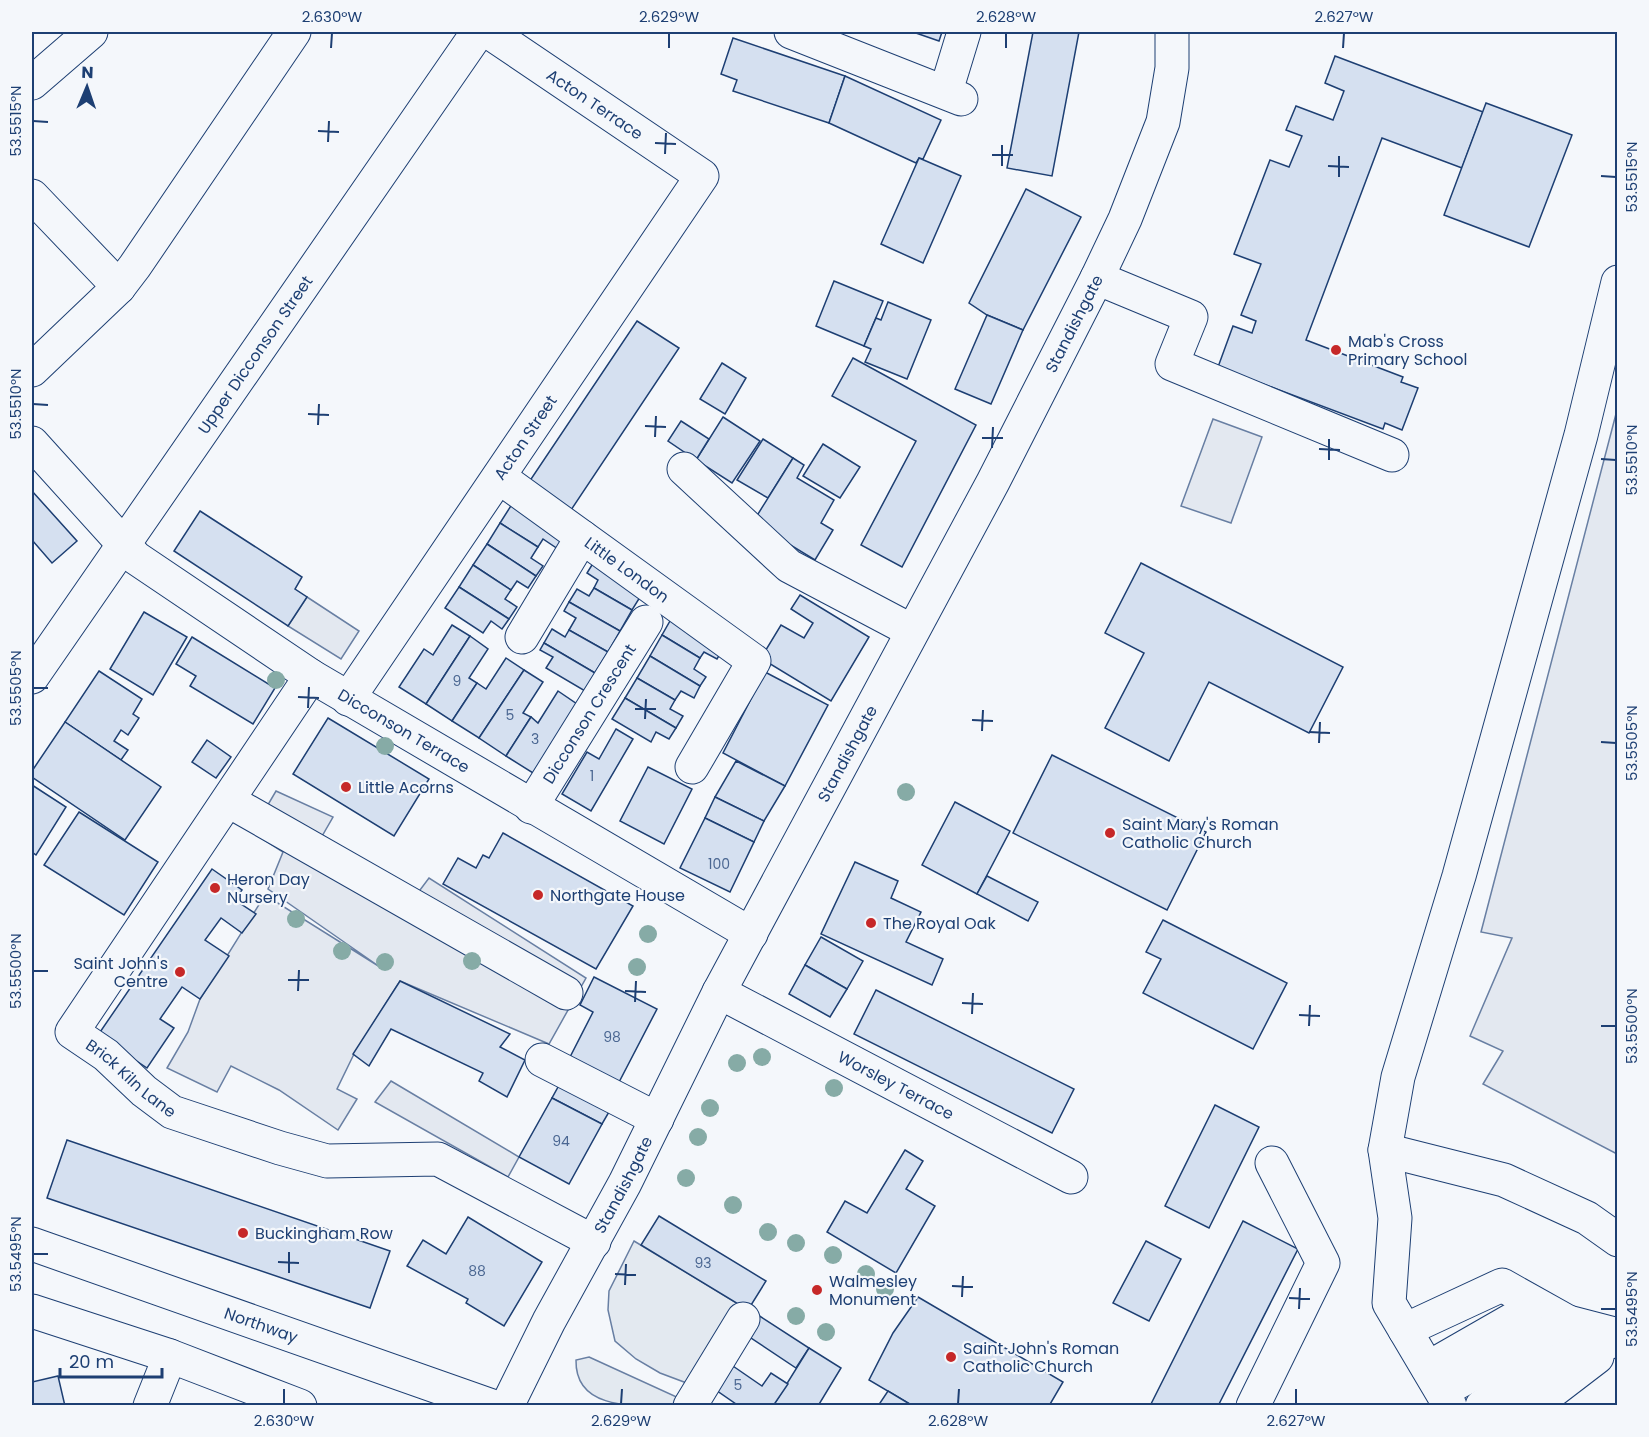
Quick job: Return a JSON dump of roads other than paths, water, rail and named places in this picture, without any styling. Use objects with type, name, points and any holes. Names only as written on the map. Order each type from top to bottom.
[{"type":"street","points":[[32,83],[91,32]]},
{"type":"street","points":[[32,370],[119,287],[294,32]]},
{"type":"street","name":"Upper Dicconson Street","points":[[32,677],[478,32]]},
{"type":"street","name":"Acton Terrace","points":[[489,32],[702,176]]},
{"type":"street","points":[[791,32],[953,95],[964,32]]},
{"type":"street","name":"Standishgate","points":[[507,1406],[549,1321],[594,1242],[657,1119],[719,992],[1097,279],[1150,158],[1170,94],[1172,32]]},
{"type":"street","name":"Acton Street","points":[[348,699],[702,176]]},
{"type":"street","points":[[32,196],[119,287]]},
{"type":"street","points":[[1097,279],[1191,317],[1172,364],[1392,455]]},
{"type":"street","points":[[1568,1322],[1517,1317],[1440,1388],[1389,1303],[1395,1218],[1385,1150],[1398,1077],[1459,876],[1581,435],[1617,282]]},
{"type":"street","name":"Dicconson Terrace","points":[[32,443],[136,558],[348,699],[751,934]]},
{"type":"street","points":[[684,469],[789,566],[912,631]]},
{"type":"street","name":"Little London","points":[[499,477],[754,661],[692,767]]},
{"type":"street","points":[[522,637],[582,537]]},
{"type":"street","name":"Dicconson Crescent","points":[[531,807],[646,622]]},
{"type":"street","name":"Brick Kiln Lane","points":[[311,676],[230,801],[72,1032],[106,1055],[144,1091],[172,1112],[327,1161],[438,1159],[594,1242]]},
{"type":"street","points":[[230,801],[566,993]]},
{"type":"street","name":"Worsley Terrace","points":[[719,992],[1071,1178]]},
{"type":"street","points":[[542,1060],[657,1119]]},
{"type":"street","points":[[1385,1150],[1504,1180],[1587,1218],[1617,1240]]},
{"type":"street","points":[[1253,1406],[1323,1263],[1272,1163]]},
{"type":"street","name":"Northway","points":[[32,1244],[492,1406]]},
{"type":"street","points":[[1405,1330],[1502,1285],[1568,1322],[1617,1339]]},
{"type":"street","points":[[32,1311],[170,1356],[300,1406]]},
{"type":"street","points":[[690,1406],[743,1319]]},
{"type":"street","points":[[1482,1406],[1544,1366],[1617,1339]]},
{"type":"street","points":[[1533,1406],[1617,1339]]},
{"type":"street","points":[[150,1406],[170,1356]]},
{"type":"place","name":"Mab's Cross Primary School","points":[[1336,350]]},
{"type":"place","name":"Little Acorns","points":[[346,787]]},
{"type":"place","name":"Saint Mary's Roman Catholic Church","points":[[1110,833]]},
{"type":"place","name":"Heron Day Nursery","points":[[215,888]]},
{"type":"place","name":"Northgate House","points":[[538,895]]},
{"type":"place","name":"The Royal Oak","points":[[871,923]]},
{"type":"place","name":"Saint John's Centre","points":[[180,972]]},
{"type":"place","name":"Buckingham Row","points":[[243,1233]]},
{"type":"place","name":"Walmesley Monument","points":[[817,1290]]},
{"type":"place","name":"Saint John's Roman Catholic Church","points":[[951,1357]]}]
